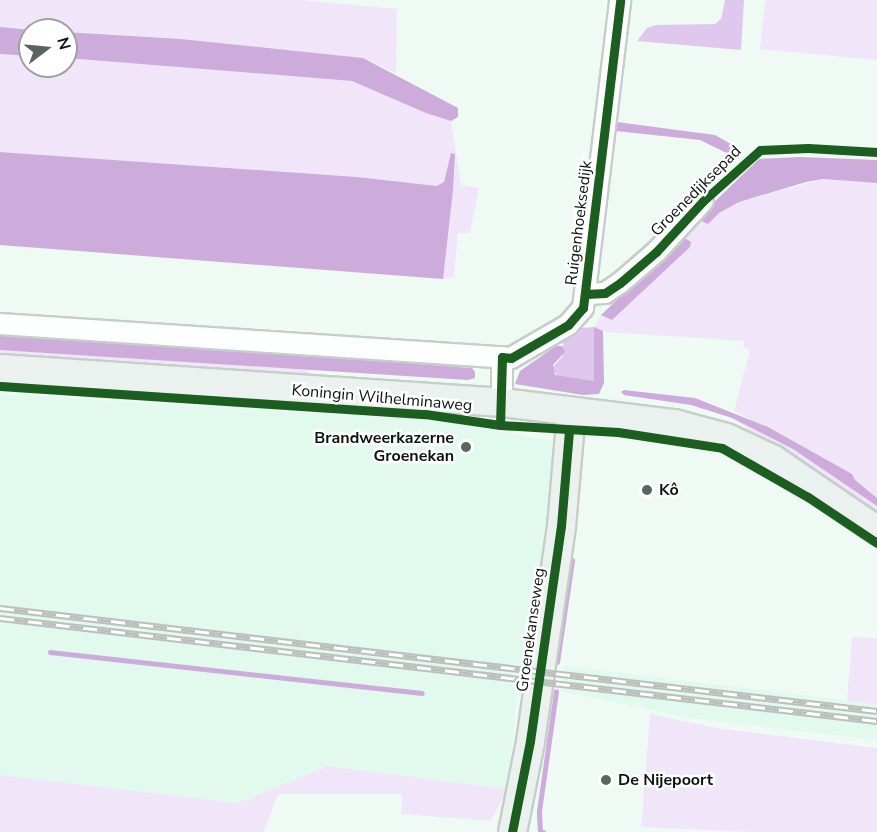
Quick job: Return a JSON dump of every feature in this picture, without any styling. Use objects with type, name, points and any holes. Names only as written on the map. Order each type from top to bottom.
[{"type":"main road","name":"Koningin Wilhelminaweg","points":[[0,368],[502,402],[674,423],[726,437],[773,459],[877,530]]},
{"type":"main road","name":"Groenekanseweg","points":[[512,832],[530,741],[561,526],[571,412]]},
{"type":"street","name":"Ruigenhoeksedijk","points":[[502,357],[511,358],[568,325],[579,313],[586,294],[620,0]]},
{"type":"street","name":"Groenedijksepad","points":[[586,294],[606,293],[620,284],[656,252],[703,201]]},
{"type":"street","points":[[0,324],[502,357],[502,402]]},
{"type":"shaded area","points":[[0,0],[301,0],[397,9],[396,73],[363,58],[181,39],[78,32],[78,18],[18,18],[18,28],[0,27]]},
{"type":"shaded area","points":[[725,0],[744,0],[741,50],[637,41],[647,28],[656,25],[715,24],[721,19]]},
{"type":"shaded area","points":[[765,0],[877,0],[877,60],[760,49]]},
{"type":"shaded area","points":[[0,27],[18,29],[18,55],[0,54]]},
{"type":"shaded area","points":[[78,33],[181,39],[363,58],[458,108],[458,117],[451,121],[426,113],[352,81],[78,59]]},
{"type":"shaded area","points":[[0,54],[18,55],[18,78],[78,78],[78,59],[352,81],[451,121],[461,185],[479,188],[470,233],[458,233],[454,277],[443,279],[455,154],[451,153],[444,183],[437,186],[357,177],[0,152]]},
{"type":"shaded area","points":[[617,122],[715,135],[743,151],[739,159],[700,140],[616,131]]},
{"type":"shaded area","points":[[0,152],[357,177],[437,186],[444,182],[451,153],[455,154],[443,279],[0,245]]},
{"type":"shaded area","points":[[800,157],[877,160],[877,183],[823,179],[806,182],[739,202],[719,213],[708,224],[699,220],[706,210],[759,159]]},
{"type":"shaded area","points":[[823,179],[877,183],[877,498],[855,480],[852,474],[734,411],[750,350],[743,347],[744,341],[606,332],[594,327],[601,315],[612,320],[644,288],[699,220],[708,224],[719,213],[739,202]]},
{"type":"shaded area","points":[[683,237],[691,242],[690,247],[612,320],[601,315]]},
{"type":"shaded area","points":[[594,327],[594,381],[558,377],[552,368],[563,356],[563,336],[581,328]]},
{"type":"shaded area","points":[[594,327],[603,331],[604,383],[599,394],[583,395],[515,384],[520,371],[556,346],[562,346],[565,352],[553,365],[555,375],[594,381]]},
{"type":"shaded area","points":[[0,333],[472,368],[475,378],[468,380],[0,350]]},
{"type":"shaded area","points":[[0,350],[307,368],[308,375],[289,377],[0,360]]},
{"type":"shaded area","points":[[624,390],[695,398],[768,427],[852,474],[855,480],[877,498],[877,506],[793,449],[732,418],[691,405],[624,395],[621,392]]},
{"type":"shaded area","points":[[0,394],[445,421],[555,442],[557,448],[529,662],[517,694],[507,789],[328,766],[238,803],[0,775]]},
{"type":"shaded area","points":[[732,418],[793,449],[842,481],[877,506],[877,517]]},
{"type":"shaded area","points":[[852,637],[877,638],[877,704],[847,701]]},
{"type":"shaded area","points":[[563,666],[877,704],[877,740],[691,718],[560,691]]},
{"type":"shaded area","points":[[650,714],[717,728],[877,748],[877,832],[751,832],[641,827]]},
{"type":"shaded area","points":[[328,766],[507,789],[491,821],[401,814],[402,794],[278,794],[264,832],[0,832],[0,775],[238,803]]},
{"type":"waterway","points":[[557,662],[572,560]]},
{"type":"waterway","points":[[50,652],[422,693]]},
{"type":"waterway","points":[[543,832],[540,832],[539,811],[556,691]]},
{"type":"railway","points":[[0,608],[877,711]]},
{"type":"railway","points":[[0,618],[877,721]]},
{"type":"cycle path","points":[[500,425],[502,357],[511,358],[568,325],[583,308],[620,0]]},
{"type":"cycle path","points":[[586,294],[605,293],[620,283],[656,252],[703,201],[760,150],[808,148],[877,152]]},
{"type":"cycle path","points":[[0,386],[425,414],[500,425],[618,432],[722,448],[808,497],[877,543]]},
{"type":"cycle path","points":[[512,832],[530,741],[561,526],[569,430]]},
{"type":"place","name":"Brandweerkazerne Groenekan","points":[[466,447]]},
{"type":"place","name":"Kô","points":[[647,490]]},
{"type":"place","name":"De Nijepoort","points":[[606,780]]}]
